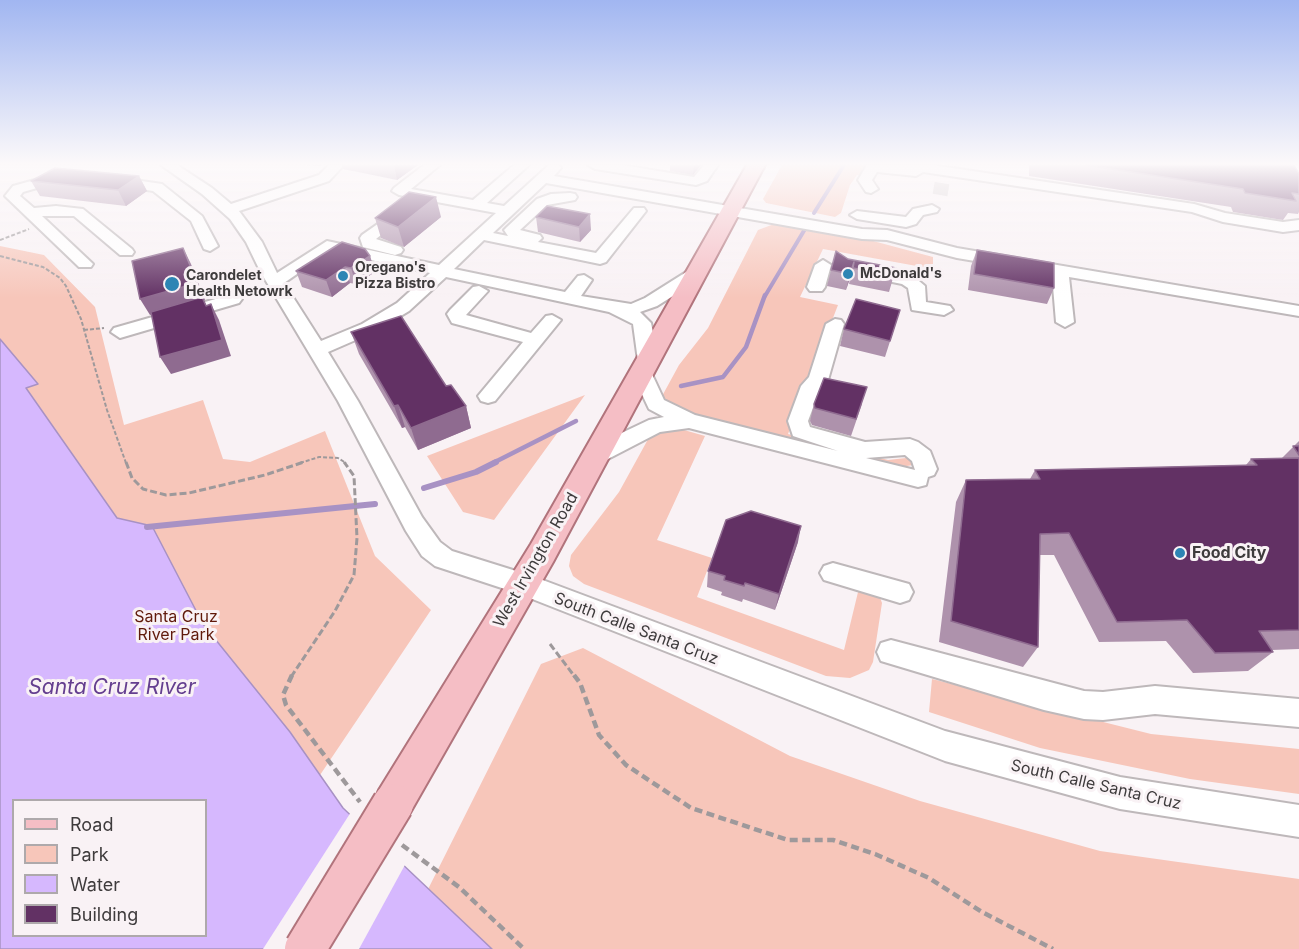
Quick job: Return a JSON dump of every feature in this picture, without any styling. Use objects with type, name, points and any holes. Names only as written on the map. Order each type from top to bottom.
[{"type":"main road","name":"West Irvington Road","points":[[305,949],[523,584],[732,209]]},
{"type":"street","points":[[26,209],[85,264]]},
{"type":"street","points":[[187,209],[197,219],[210,246]]},
{"type":"street","points":[[404,209],[368,238],[369,244],[421,255]]},
{"type":"street","points":[[499,209],[508,211]]},
{"type":"street","points":[[534,209],[512,230],[515,234],[606,252]]},
{"type":"street","points":[[744,209],[870,235],[887,236],[957,254],[1299,311]]},
{"type":"street","points":[[857,215],[906,222],[913,220],[923,209]]},
{"type":"street","points":[[1196,209],[1233,210]]},
{"type":"street","points":[[30,213],[56,210],[82,214],[126,252]]},
{"type":"street","name":"South Calle Santa Cruz","points":[[228,210],[254,242],[348,400],[414,524],[431,549],[444,559],[523,584],[945,746],[1120,793],[1299,821]]},
{"type":"street","points":[[317,350],[382,321],[403,307],[508,211]]},
{"type":"street","points":[[481,235],[600,259],[639,211]]},
{"type":"street","points":[[1207,211],[1223,218],[1283,227],[1293,228],[1299,224]]},
{"type":"street","points":[[1282,218],[1299,224]]},
{"type":"street","points":[[276,281],[327,246],[614,308],[633,309],[651,302],[697,273]]},
{"type":"street","points":[[816,287],[823,265]]},
{"type":"street","points":[[848,268],[921,284],[926,289],[924,299],[918,304],[944,310]]},
{"type":"street","points":[[1060,271],[1065,322]]},
{"type":"street","points":[[569,298],[584,280]]},
{"type":"street","points":[[478,291],[456,314],[458,319],[536,340]]},
{"type":"street","points":[[120,332],[233,299]]},
{"type":"street","points":[[614,308],[636,317],[642,323],[648,347],[644,369],[656,404],[689,421],[922,474],[922,457],[910,447],[892,450],[877,447],[865,450],[813,437],[801,431],[798,421],[811,386],[818,380],[835,324]]},
{"type":"street","points":[[488,396],[552,320]]},
{"type":"street","points":[[596,455],[656,425],[689,421]]},
{"type":"street","points":[[833,573],[900,592]]},
{"type":"street","points":[[891,652],[1044,696],[1084,705],[1155,700],[1299,713]]},
{"type":"path","points":[[0,256],[44,267],[60,278],[66,286],[81,319],[107,410],[126,463],[132,478],[143,489],[166,495],[189,493],[328,456],[343,460],[354,476],[357,562],[348,590],[286,684],[283,695],[286,705],[385,817],[524,949]]},
{"type":"path","points":[[550,644],[580,682],[599,735],[626,765],[691,808],[788,840],[834,840],[875,854],[929,878],[982,912],[1053,949]]},
{"type":"green space","points":[[797,209],[842,209],[835,217]]},
{"type":"green space","points":[[774,224],[862,238],[933,257],[933,269],[823,249],[800,297],[838,305],[788,434],[888,460],[906,458],[910,459],[913,465],[901,467],[672,409],[661,398],[679,365],[708,328],[758,230]]},
{"type":"green space","name":"Santa Cruz River Park","points":[[0,246],[44,255],[95,307],[124,425],[203,400],[223,459],[250,462],[325,431],[375,556],[431,610],[203,949],[0,949]]},
{"type":"green space","points":[[585,395],[494,520],[463,512],[427,456]]},
{"type":"green space","points":[[670,426],[705,436],[657,540],[712,558],[697,597],[844,650],[859,588],[879,595],[882,603],[873,662],[869,670],[850,678],[826,676],[584,584],[573,576],[569,566],[571,555],[619,492],[652,432]]},
{"type":"green space","points":[[583,648],[790,756],[920,801],[1100,851],[1299,879],[1299,949],[398,949],[541,664]]},
{"type":"green space","points":[[932,679],[1151,734],[1299,749],[1299,794],[1190,779],[1040,748],[929,712]]},
{"type":"water","name":"Santa Cruz River","points":[[0,339],[38,384],[26,388],[117,518],[152,526],[203,624],[290,732],[343,808],[492,949],[0,949]]},
{"type":"pier","points":[[351,812],[406,863],[359,949],[263,949]]},
{"type":"building","points":[[386,209],[420,209],[398,227],[375,218]]},
{"type":"building","points":[[544,209],[565,209],[590,214],[579,227],[536,217]]},
{"type":"building","points":[[342,242],[365,249],[370,256],[351,268],[345,267],[326,280],[296,271]]},
{"type":"building","points":[[183,248],[197,283],[140,299],[132,261]]},
{"type":"building","points":[[977,250],[1054,263],[1054,288],[974,274]]},
{"type":"building","points":[[836,251],[848,259],[896,268],[894,276],[853,268],[854,262],[850,274],[831,270]]},
{"type":"building","points":[[202,297],[206,306],[211,304],[222,340],[160,357],[151,312]]},
{"type":"building","points":[[856,299],[900,310],[890,341],[844,329]]},
{"type":"building","points":[[401,316],[446,386],[451,385],[466,406],[411,428],[398,405],[394,406],[351,332]]},
{"type":"building","points":[[824,378],[867,387],[856,419],[815,408],[814,404]]},
{"type":"building","points":[[1293,446],[1299,446],[1299,455]]},
{"type":"building","points":[[1299,458],[1299,630],[1259,631],[1273,652],[1215,653],[1187,620],[1117,622],[1069,533],[1040,534],[1038,647],[951,621],[966,480],[1040,479],[1035,470],[1257,465],[1251,459]]},
{"type":"building","points":[[751,511],[801,526],[779,594],[745,583],[744,586],[724,580],[725,576],[708,571],[726,520]]},
{"type":"waterway","points":[[814,213],[816,209]]},
{"type":"waterway","points":[[765,296],[805,229]]},
{"type":"waterway","points":[[681,386],[723,377],[746,347],[765,295]]},
{"type":"waterway","points":[[493,463],[576,421]]},
{"type":"waterway","points":[[424,488],[476,472],[496,462]]},
{"type":"waterway","points":[[147,527],[375,504]]},
{"type":"place","name":"McDonald's","points":[[848,274]]},
{"type":"place","name":"Oregano's Pizza Bistro","points":[[343,276]]},
{"type":"place","name":"Carondelet Health Netowrk","points":[[172,284]]},
{"type":"place","name":"Food City","points":[[1180,553]]}]
